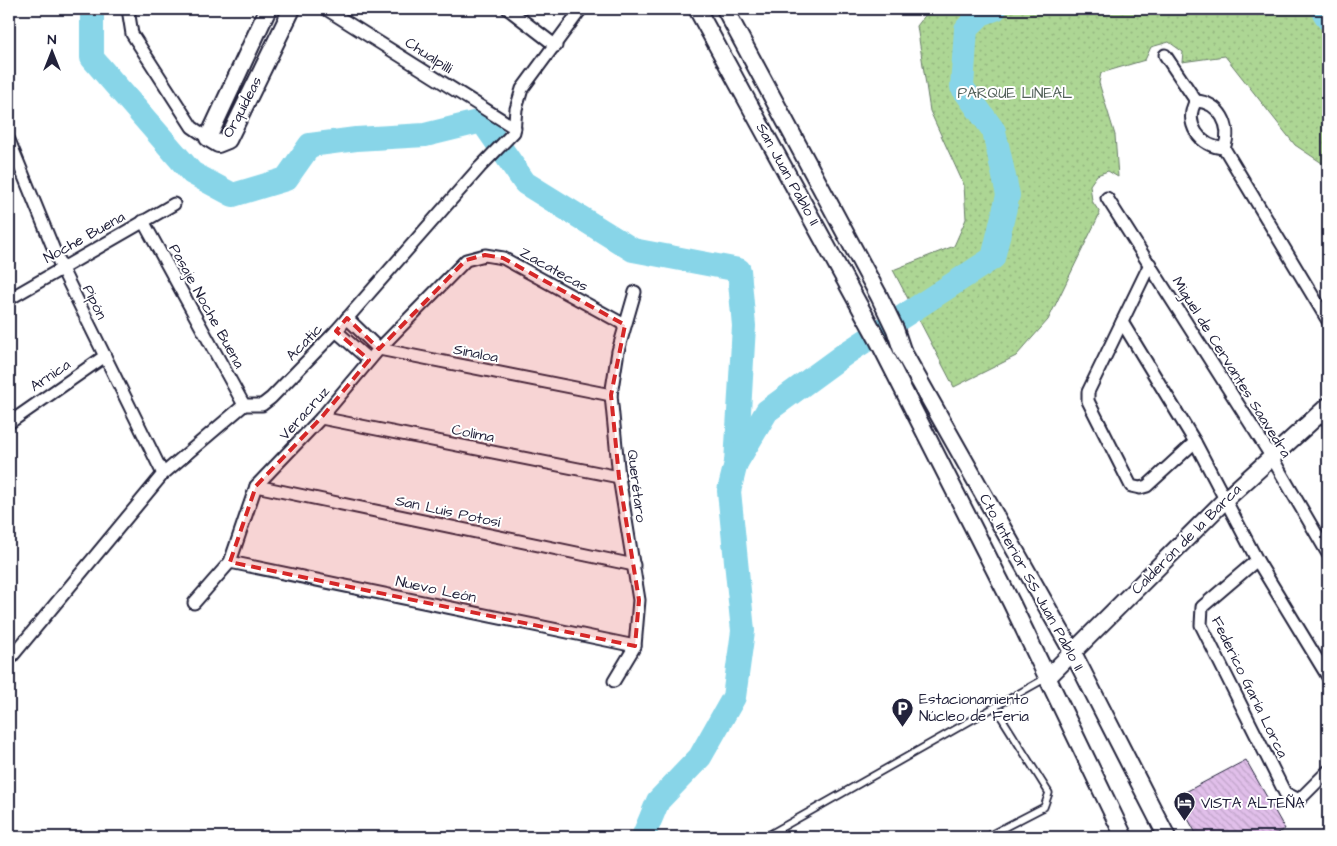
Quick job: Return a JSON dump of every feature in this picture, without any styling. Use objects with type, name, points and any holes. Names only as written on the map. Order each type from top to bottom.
[{"type":"main road","name":"Orquídeas","points":[[268,9],[208,138],[218,144],[228,140],[292,9]]},
{"type":"main road","name":"San Juan Pablo II","points":[[697,9],[878,340]]},
{"type":"main road","name":"San Juan Pablo II","points":[[727,10],[895,329]]},
{"type":"main road","name":"Cto. Interior SS Juan Pablo II","points":[[895,329],[902,350],[1072,653],[1167,837]]},
{"type":"main road","name":"Cto. Interior SS Juan Pablo II","points":[[878,340],[1048,677],[1124,837]]},
{"type":"main road","name":"Calderón de la Barca","points":[[1048,677],[1270,456],[1328,406]]},
{"type":"street","points":[[128,9],[132,34],[192,127],[208,138]]},
{"type":"street","name":"Chualpilli","points":[[326,9],[514,130]]},
{"type":"street","points":[[508,9],[556,46]]},
{"type":"street","points":[[514,130],[516,108],[522,90],[556,46],[581,9]]},
{"type":"street","points":[[1165,55],[1196,100],[1209,103],[1222,115],[1227,141],[1224,148]]},
{"type":"street","points":[[1196,100],[1191,116],[1197,135],[1210,145],[1224,148],[1328,321]]},
{"type":"street","name":"Acatic","points":[[9,660],[13,651],[162,474],[244,405],[255,406],[266,402],[348,318],[514,130]]},
{"type":"street","name":"Pipón","points":[[9,140],[61,267],[162,474]]},
{"type":"street","name":"Miguel de Cervantes Saavedra","points":[[1106,198],[1150,264],[1270,456],[1328,554]]},
{"type":"street","name":"Noche Buena","points":[[9,298],[174,204]]},
{"type":"street","name":"Pasaje Noche Buena","points":[[143,221],[244,405]]},
{"type":"street","name":"Zacatecas","points":[[466,260],[485,255],[503,258],[624,325]]},
{"type":"street","name":"Veracruz","points":[[194,603],[230,562],[256,486],[321,418],[379,349],[466,260]]},
{"type":"street","points":[[1150,264],[1088,392],[1088,401],[1131,486],[1140,488],[1147,486],[1195,442]]},
{"type":"street","name":"Querétaro","points":[[614,681],[634,646],[639,600],[619,478],[611,395],[624,325],[635,292]]},
{"type":"street","points":[[348,318],[379,349]]},
{"type":"street","points":[[1122,322],[1195,442],[1257,560],[1328,677]]},
{"type":"street","points":[[336,331],[369,360]]},
{"type":"street","name":"Sinaloa","points":[[379,349],[611,395]]},
{"type":"street","name":"Arnica","points":[[11,421],[105,356]]},
{"type":"street","name":"Colima","points":[[321,418],[619,478]]},
{"type":"street","name":"San Luis Potosí","points":[[256,486],[634,565]]},
{"type":"street","name":"Federico Garía Lorca","points":[[1257,560],[1202,607],[1201,625],[1285,793],[1300,800],[1328,771]]},
{"type":"street","name":"Nuevo León","points":[[230,562],[634,646]]},
{"type":"lane","points":[[765,837],[1048,677]]},
{"type":"lane","points":[[986,837],[1044,807],[1049,793],[995,707]]},
{"type":"highlighted area","points":[[485,255],[503,258],[625,325],[611,395],[619,477],[639,600],[635,646],[230,562],[256,486],[321,418],[369,360],[336,331],[347,318],[379,349],[466,260]]},
{"type":"green space","name":"PARQUE LINEAL","points":[[930,9],[1328,9],[1328,167],[1295,145],[1225,56],[1182,62],[1183,52],[1169,42],[1151,47],[1145,60],[1101,73],[1099,83],[1115,135],[1118,177],[1108,171],[1097,175],[1090,185],[1092,201],[1100,213],[1048,320],[1016,356],[954,387],[893,270],[954,246],[966,219],[964,185],[930,111],[917,26]]},
{"type":"building","points":[[1246,760],[1285,829],[1269,837],[1198,837],[1176,797]]},
{"type":"waterway","points":[[92,9],[92,58],[192,173],[233,195],[286,179],[310,145],[356,139],[425,135],[482,121],[525,183],[633,250],[739,270],[744,326],[736,463]]},
{"type":"waterway","points":[[643,837],[658,801],[700,757],[734,697],[743,631],[729,491],[736,463],[767,411],[845,354],[993,258],[1008,195],[994,131],[962,87],[966,29],[981,14],[995,9]]},
{"type":"waterway","points":[[1322,9],[1328,19]]},
{"type":"place","name":"Estacionamiento Núcleo de Feria","points":[[903,727]]},
{"type":"place","name":"VISTA ALTEÑA","points":[[1185,822]]}]
